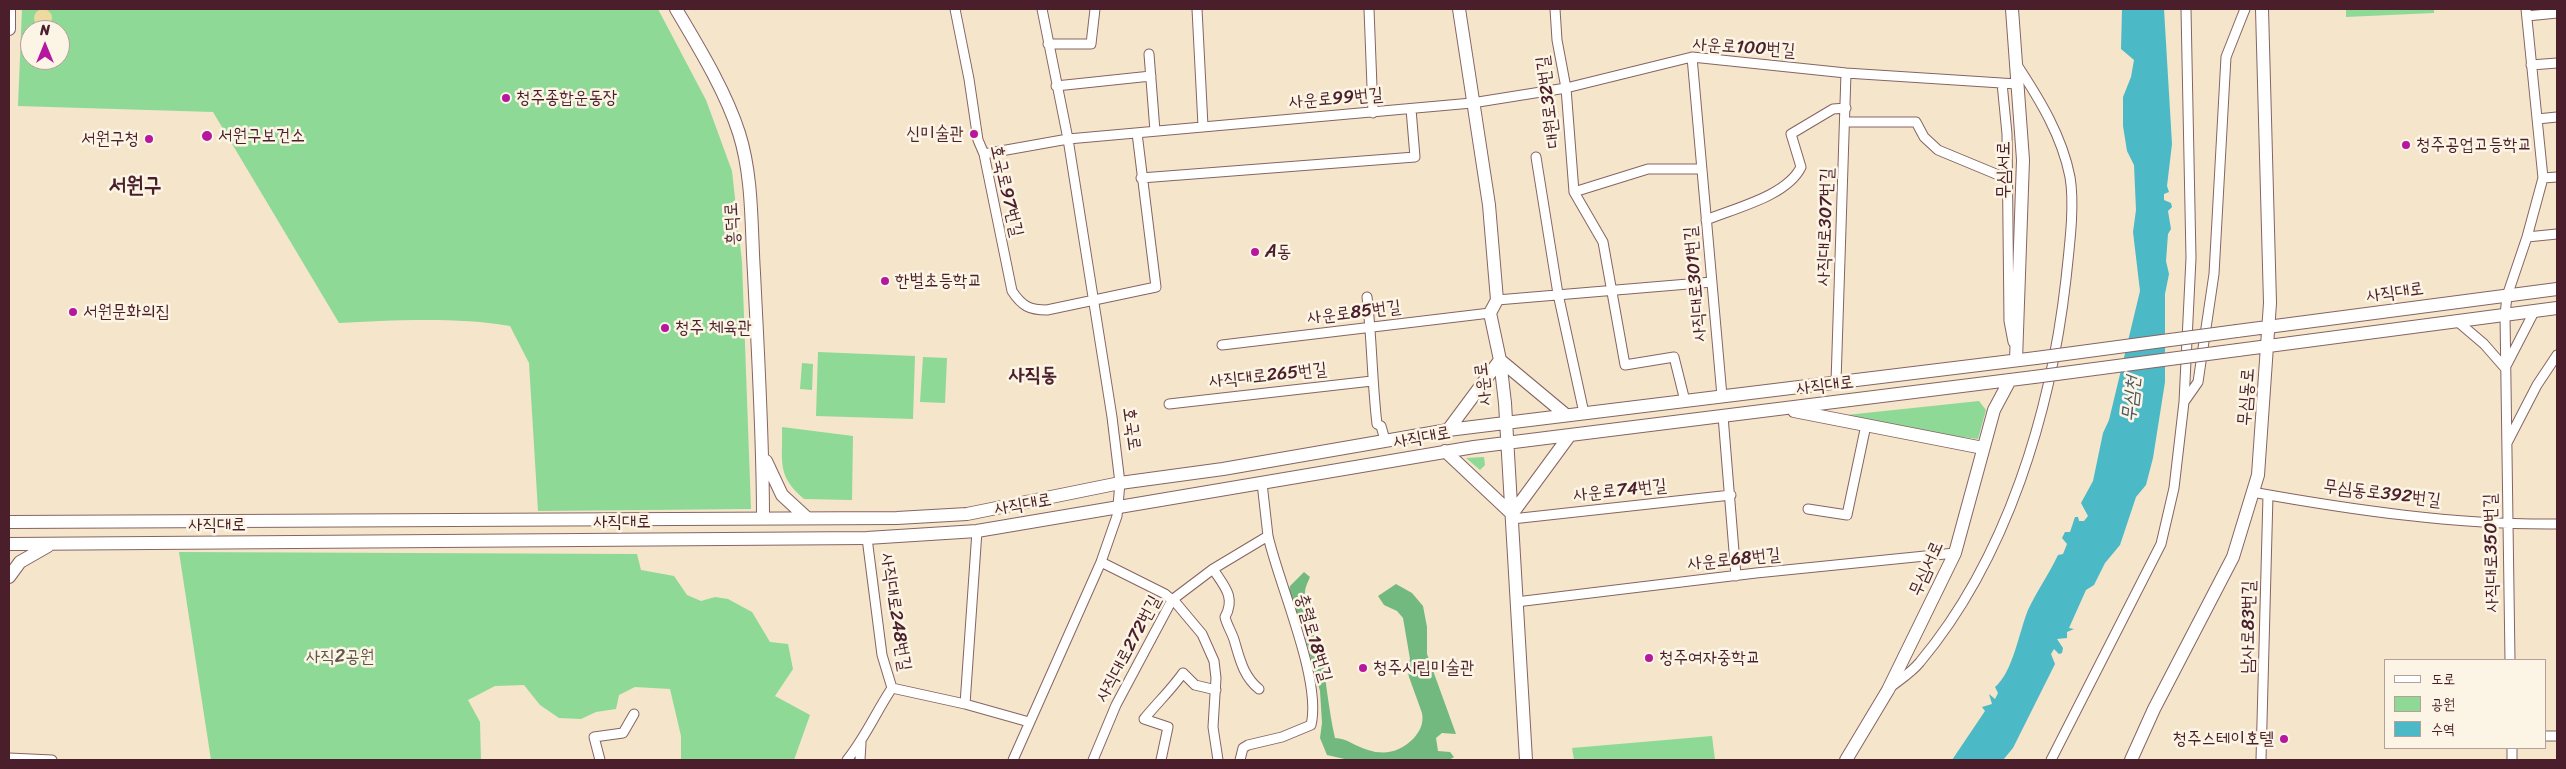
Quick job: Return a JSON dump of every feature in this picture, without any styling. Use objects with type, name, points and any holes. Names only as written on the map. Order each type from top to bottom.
[{"type":"main road","points":[[9,29],[10,9]]},
{"type":"main road","name":"흥덕로","points":[[676,9],[720,90],[743,146],[750,201],[763,454],[763,518]]},
{"type":"main road","points":[[1459,9],[1489,205],[1497,300],[1490,313]]},
{"type":"main road","name":"무심서로","points":[[2012,9],[2023,160],[2016,360]]},
{"type":"main road","name":"무심동로","points":[[2131,760],[2154,709],[2233,557],[2258,475],[2268,346],[2270,271],[2262,9]]},
{"type":"main road","name":"사직대로","points":[[9,522],[897,518],[967,514],[1120,483],[1223,469],[1448,430],[2036,358],[2557,289]]},
{"type":"main road","name":"사직대로","points":[[9,544],[867,538],[977,531],[1446,451],[2034,377],[2557,308]]},
{"type":"main road","name":"사운로","points":[[1490,313],[1500,360],[1506,423],[1526,760]]},
{"type":"main road","points":[[1448,430],[1500,360],[1566,415]]},
{"type":"main road","name":"무심서로","points":[[1846,760],[1888,690],[1955,553],[1994,410],[2010,380]]},
{"type":"main road","points":[[1782,409],[1983,448]]},
{"type":"main road","points":[[1446,451],[1512,516],[1570,435]]},
{"type":"main road","points":[[763,454],[782,495],[807,518]]},
{"type":"main road","points":[[9,577],[20,562],[53,544]]},
{"type":"street","name":"호국로97번길","points":[[955,9],[969,79],[978,140],[984,154],[1012,291],[1021,305],[1032,310],[1047,310],[1156,287],[1141,178]]},
{"type":"street","name":"호국로","points":[[1013,760],[1101,562],[1119,506],[1120,483],[1094,300],[1068,139],[1042,9]]},
{"type":"street","points":[[1048,44],[1091,44],[1095,9]]},
{"type":"street","points":[[1197,9],[1203,126]]},
{"type":"street","points":[[1370,9],[1373,112]]},
{"type":"street","name":"대원로32번길","points":[[1555,9],[1557,40],[1566,88],[1574,192],[1602,242],[1625,366],[1674,357],[1685,401]]},
{"type":"street","points":[[2051,760],[2161,544],[2174,488],[2184,402],[2191,258],[2186,9]]},
{"type":"street","points":[[2184,402],[2198,382],[2214,274],[2226,57],[2245,9]]},
{"type":"street","points":[[2557,13],[2526,12],[2543,178],[2557,176]]},
{"type":"street","points":[[1148,54],[1155,131]]},
{"type":"street","name":"사운로100번길","points":[[1472,102],[1566,88],[1692,57],[1846,72],[2017,84]]},
{"type":"street","name":"사직대로301번길","points":[[1692,57],[1722,396]]},
{"type":"street","points":[[1888,690],[1920,663],[1960,607],[1994,547],[2035,437],[2061,322],[2071,238],[2070,178],[2048,114],[2016,63]]},
{"type":"street","points":[[2531,65],[2557,63]]},
{"type":"street","name":"사직대로307번길","points":[[1836,382],[1846,72]]},
{"type":"street","points":[[1056,86],[1151,76]]},
{"type":"street","points":[[2002,83],[2007,134],[2009,321],[2016,360]]},
{"type":"street","name":"사운로99번길","points":[[984,154],[1068,139],[1472,102]]},
{"type":"street","points":[[1706,220],[1785,188],[1797,175],[1801,167],[1791,134],[1833,109],[1846,108]]},
{"type":"street","points":[[1138,133],[1141,178],[1415,157],[1411,109]]},
{"type":"street","points":[[2537,119],[2557,117]]},
{"type":"street","name":"무심서로","points":[[1845,122],[1916,122],[1924,137],[1938,150],[2008,179]]},
{"type":"street","points":[[1536,157],[1558,294],[1584,413]]},
{"type":"street","points":[[1574,192],[1648,169],[1702,169]]},
{"type":"street","name":"사직대로350번길","points":[[2510,659],[2505,315],[2507,296],[2527,237],[2543,178]]},
{"type":"street","points":[[2527,237],[2557,234]]},
{"type":"street","points":[[1497,300],[1712,282]]},
{"type":"street","name":"사직대로","points":[[1367,298],[1371,328],[1372,381],[1377,424],[1381,426],[1385,440]]},
{"type":"street","points":[[2457,321],[2484,344],[2505,368],[2535,310]]},
{"type":"street","name":"사운로85번길","points":[[1222,346],[1490,313]]},
{"type":"street","name":"사직대로350번길","points":[[2506,445],[2557,355]]},
{"type":"street","name":"사직대로265번길","points":[[1169,404],[1372,381]]},
{"type":"street","points":[[1723,416],[1731,495],[1736,576]]},
{"type":"street","points":[[1808,509],[1847,515],[1866,425]]},
{"type":"street","points":[[1262,483],[1268,536]]},
{"type":"street","name":"무심동로392번길","points":[[2252,492],[2369,510],[2507,525],[2557,524]]},
{"type":"street","name":"사운로74번길","points":[[1512,516],[1731,495]]},
{"type":"street","name":"남사로83번길","points":[[2261,760],[2268,495]]},
{"type":"street","points":[[965,704],[977,531]]},
{"type":"street","name":"사직대로272번길","points":[[1093,760],[1116,705],[1172,600],[1213,569],[1268,536]]},
{"type":"street","name":"충렬로18번길","points":[[1240,760],[1243,748],[1302,730],[1311,725],[1313,716],[1312,690],[1307,669],[1274,565],[1268,536]]},
{"type":"street","name":"사직대로248번길","points":[[847,760],[861,743],[876,711],[892,688],[882,655],[867,538]]},
{"type":"street","name":"사운로68번길","points":[[1516,602],[1955,553]]},
{"type":"street","points":[[1101,562],[1172,600],[1202,634],[1214,661],[1216,690],[1213,727],[1218,760]]},
{"type":"street","points":[[1213,569],[1229,596],[1231,606],[1225,617],[1239,658],[1251,682],[1259,689]]},
{"type":"street","points":[[1161,760],[1168,726],[1144,719],[1157,702],[1171,691],[1183,673],[1196,685],[1216,690]]},
{"type":"street","points":[[892,688],[965,704],[1029,722]]},
{"type":"street","points":[[600,760],[594,737],[623,733],[634,714]]},
{"type":"street","name":"사직대로248번길","points":[[860,760],[861,743]]},
{"type":"street","points":[[9,758],[52,760]]},
{"type":"green space","name":"청주종합운동장","points":[[22,9],[658,9],[706,100],[732,171],[742,262],[751,509],[538,511],[529,363],[510,326],[447,320],[339,323],[213,112],[18,106],[20,58],[20,70],[70,70],[70,20],[22,20]]},
{"type":"green space","points":[[2346,9],[2434,9],[2434,13],[2346,17]]},
{"type":"green space","points":[[818,352],[915,356],[913,419],[816,416]]},
{"type":"green space","points":[[923,357],[947,358],[945,403],[920,402]]},
{"type":"green space","points":[[802,363],[813,364],[812,390],[800,389]]},
{"type":"green space","points":[[1979,401],[1986,410],[1978,439],[1875,426],[1837,416]]},
{"type":"green space","points":[[782,427],[853,436],[852,500],[804,499],[795,490],[789,483],[783,467]]},
{"type":"green space","points":[[1484,457],[1485,465],[1480,470],[1466,458]]},
{"type":"green space","name":"사직2공원","points":[[179,552],[637,554],[641,570],[674,576],[687,595],[701,601],[715,597],[728,599],[752,612],[770,642],[788,644],[793,669],[775,696],[810,715],[794,760],[681,760],[681,736],[670,689],[635,687],[619,695],[616,709],[596,712],[581,719],[559,718],[540,705],[524,685],[495,686],[468,700],[480,722],[481,760],[211,760]]},
{"type":"green space","points":[[1304,572],[1310,577],[1305,590],[1305,606],[1320,647],[1335,738],[1344,739],[1359,747],[1375,752],[1387,752],[1404,746],[1416,735],[1421,727],[1422,713],[1407,668],[1410,659],[1403,618],[1397,611],[1384,605],[1378,596],[1396,584],[1412,593],[1423,606],[1427,627],[1427,654],[1456,734],[1442,733],[1436,738],[1438,751],[1450,752],[1454,757],[1449,760],[1349,760],[1327,755],[1320,738],[1322,723],[1320,691],[1300,619],[1291,605],[1288,594],[1290,586]]},
{"type":"green space","points":[[1712,736],[1715,760],[1574,760],[1572,748]]},
{"type":"sand","points":[[43,9],[51,15],[51,20],[35,20],[34,18],[37,12]]},
{"type":"water","name":"무심천","points":[[2122,9],[2164,9],[2172,144],[2167,186],[2169,192],[2164,194],[2164,200],[2171,203],[2172,207],[2168,211],[2171,229],[2168,234],[2166,261],[2169,274],[2165,294],[2165,382],[2153,458],[2146,485],[2136,497],[2120,545],[2105,563],[2094,585],[2086,590],[2069,628],[2074,629],[2067,632],[2067,638],[2057,639],[2063,648],[2062,653],[2059,654],[2054,649],[2051,654],[2055,664],[2013,748],[2003,760],[1952,760],[1985,711],[1982,707],[1992,704],[1989,694],[1995,699],[1998,693],[1995,687],[2011,662],[2028,610],[2058,555],[2063,554],[2067,544],[2062,538],[2065,532],[2070,532],[2075,517],[2078,517],[2079,521],[2084,521],[2088,516],[2081,503],[2093,481],[2103,433],[2109,420],[2140,291],[2133,232],[2136,210],[2134,165],[2127,151],[2123,126],[2123,97],[2131,77],[2134,60],[2121,49]]},
{"type":"place","name":"청주종합운동장","points":[[506,98]]},
{"type":"place","name":"신미술관","points":[[974,134]]},
{"type":"place","name":"서원구보건소","points":[[207,136]]},
{"type":"place","name":"서원구청","points":[[149,139]]},
{"type":"place","name":"청주공업고등학교","points":[[2406,145]]},
{"type":"place","name":"A동","points":[[1255,252]]},
{"type":"place","name":"한벌초등학교","points":[[885,281]]},
{"type":"place","name":"서원문화의집","points":[[73,312]]},
{"type":"place","name":"청주 체육관","points":[[665,328]]},
{"type":"place","name":"청주여자중학교","points":[[1649,658]]},
{"type":"place","name":"청주시립미술관","points":[[1363,668]]},
{"type":"place","name":"청주스테이호텔","points":[[2284,739]]},
{"type":"district","name":"서원구","points":[[135,186]]},
{"type":"district","name":"사직동","points":[[1033,376]]}]
